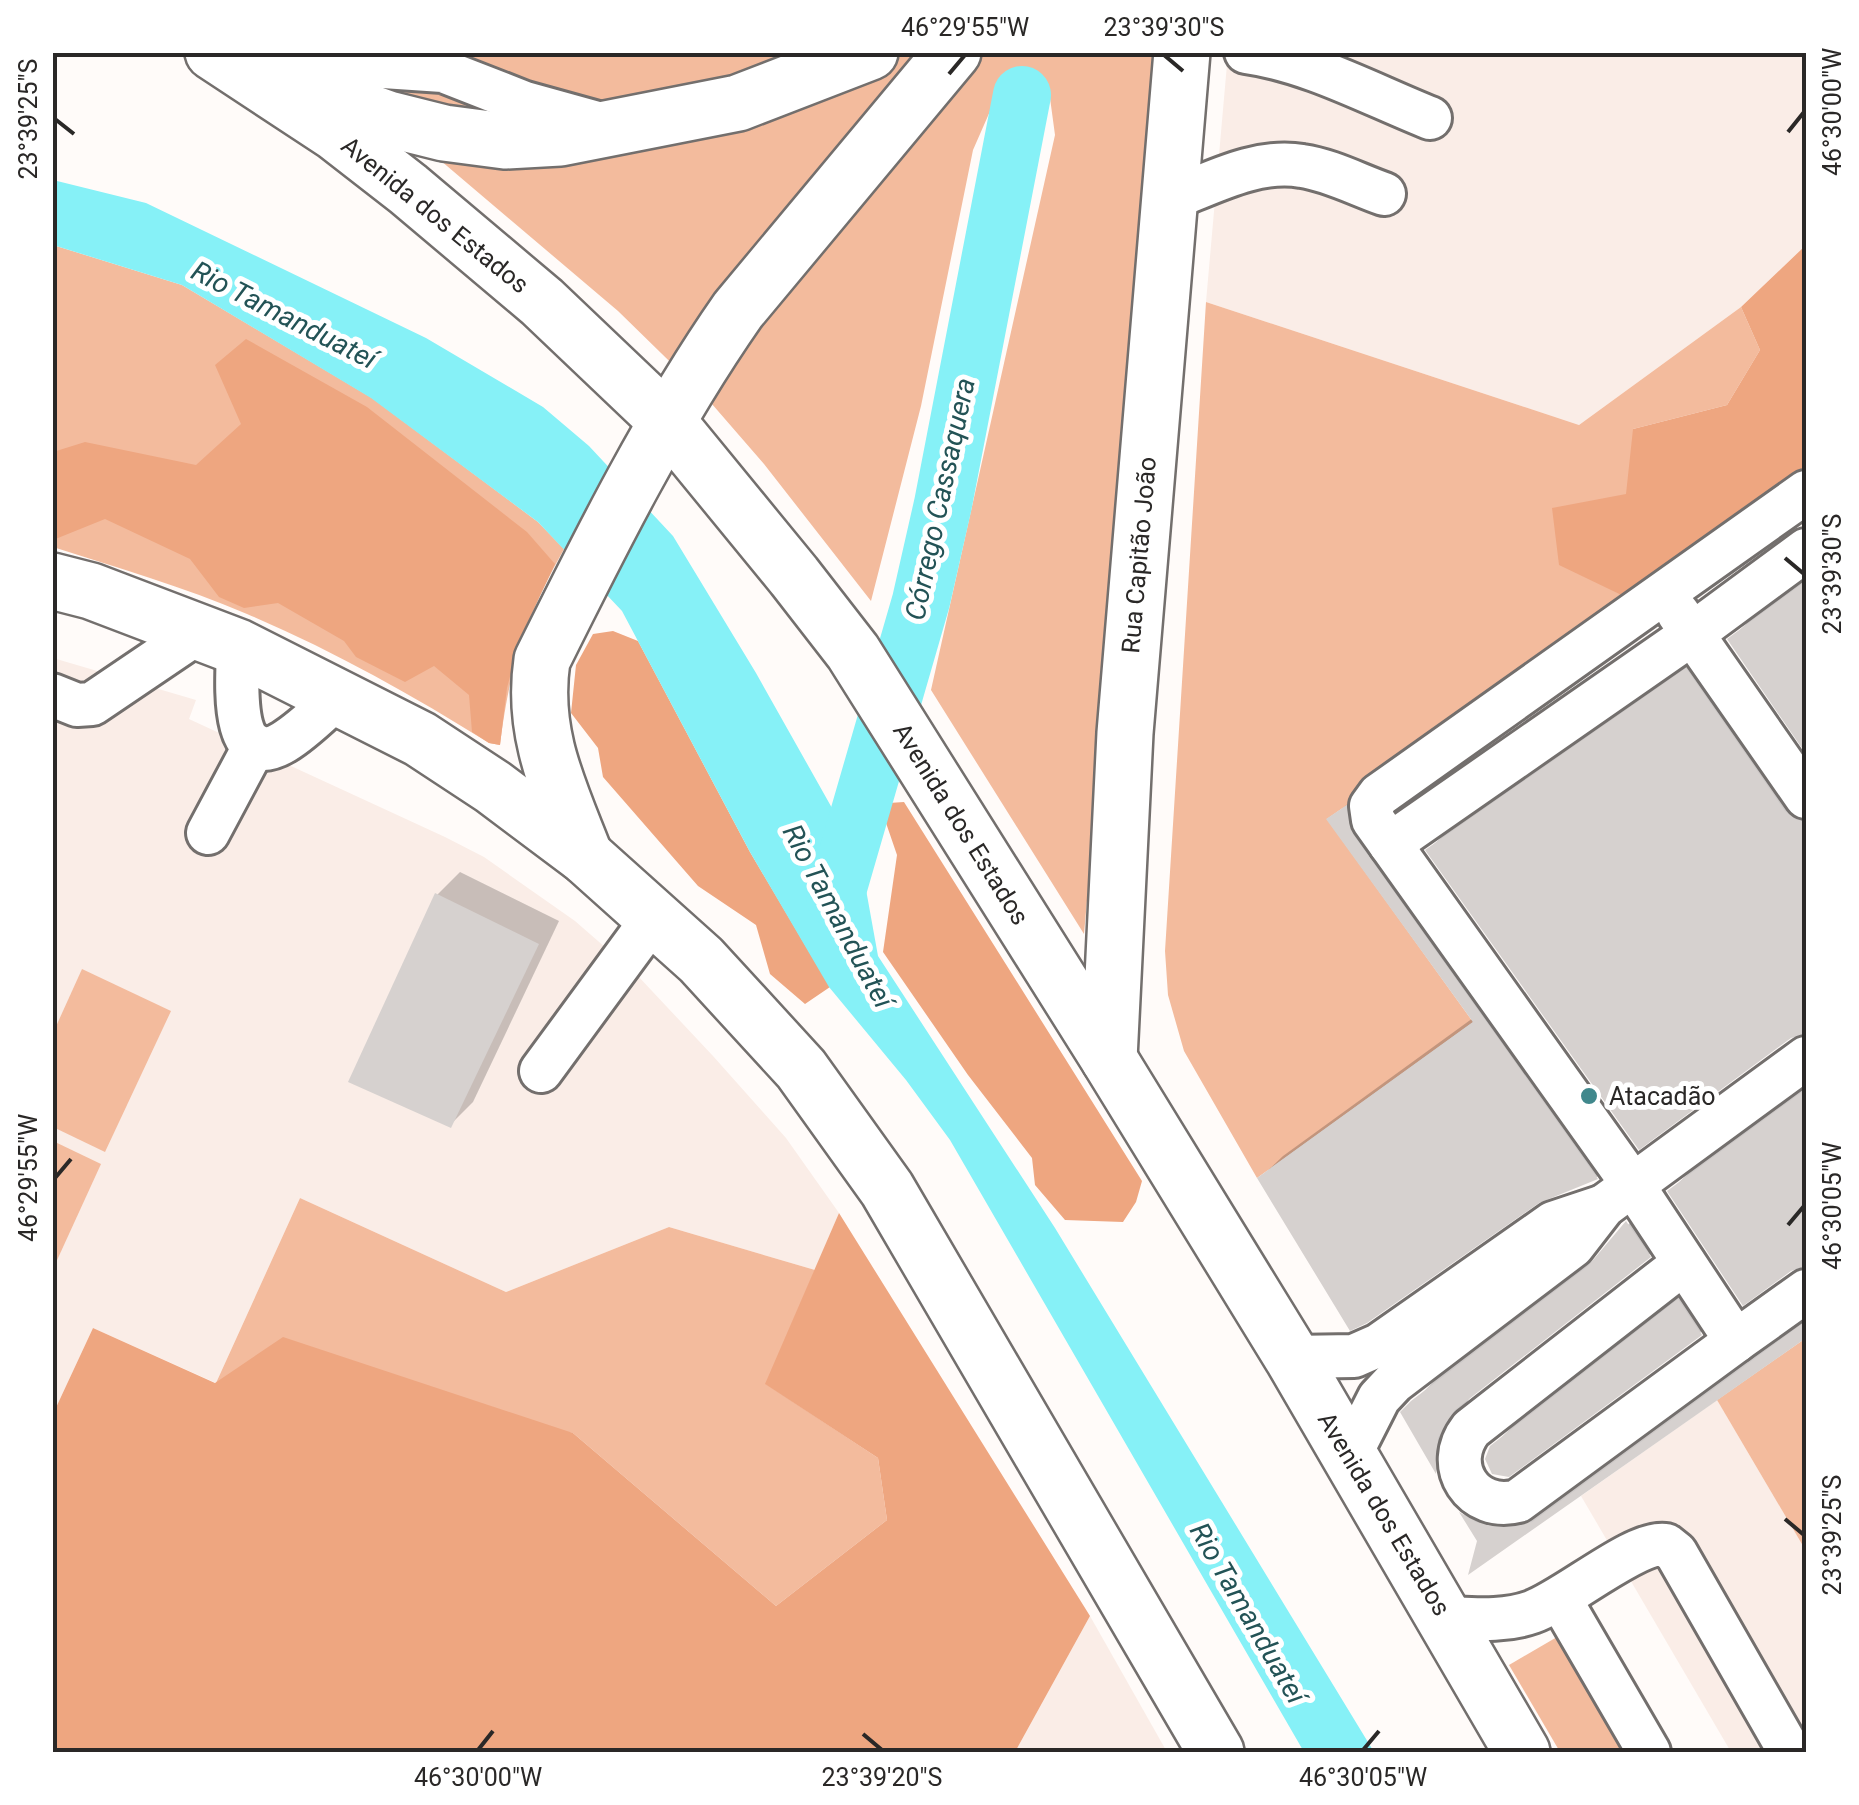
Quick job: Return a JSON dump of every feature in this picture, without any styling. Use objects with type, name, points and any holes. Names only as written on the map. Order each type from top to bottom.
[{"type":"highway","points":[[222,57],[388,119],[444,133],[526,140],[618,128],[738,103],[870,52]]},
{"type":"highway","points":[[585,856],[547,758],[537,694],[542,660],[667,421],[738,310],[953,52]]},
{"type":"highway","name":"Rua Capitão João","points":[[1110,1059],[1125,734],[1182,52]]},
{"type":"highway","name":"Avenida dos Estados","points":[[222,57],[336,133],[542,302],[667,421],[853,652],[1110,1059],[1292,1357],[1522,1752]]},
{"type":"highway","points":[[52,581],[91,591],[219,639],[420,739],[494,787],[585,856],[701,960],[801,1069],[887,1189],[1216,1752]]},
{"type":"street","points":[[1246,52],[1303,66],[1430,118]]},
{"type":"street","points":[[222,57],[338,64],[447,62],[525,104],[618,128]]},
{"type":"street","points":[[1168,200],[1255,167],[1284,164],[1306,166],[1384,194]]},
{"type":"street","points":[[1736,1342],[1684,1262],[1618,1196],[1372,820],[1371,806],[1379,795],[1806,492]]},
{"type":"street","points":[[1390,844],[1806,550]]},
{"type":"street","points":[[1664,593],[1806,798]]},
{"type":"street","points":[[52,695],[77,705],[92,704],[219,639],[238,721],[255,746],[270,747],[284,742],[340,696]]},
{"type":"street","points":[[208,833],[255,746]]},
{"type":"street","points":[[541,1071],[654,917]]},
{"type":"street","points":[[1349,1457],[1365,1422],[1394,1382],[1572,1246],[1618,1196],[1806,1058]]},
{"type":"street","points":[[1292,1357],[1354,1356],[1379,1345],[1553,1222],[1618,1196]]},
{"type":"street","points":[[1684,1262],[1471,1429],[1457,1455],[1459,1470],[1486,1500],[1503,1505],[1518,1502],[1806,1291]]},
{"type":"street","points":[[1445,1618],[1484,1620],[1513,1616],[1560,1599],[1646,1546],[1666,1545],[1676,1553],[1790,1752]]},
{"type":"street","points":[[1560,1599],[1649,1752]]},
{"type":"shaded area","points":[[282,53],[1163,53],[1084,934],[931,690],[1055,135],[1050,98],[998,93],[973,150],[921,406],[871,601],[764,464],[705,396],[618,311],[427,149]]},
{"type":"shaded area","points":[[1228,53],[1806,53],[1806,245],[1741,307],[1579,425],[1206,302]]},
{"type":"shaded area","points":[[53,245],[182,285],[372,398],[538,522],[564,549],[521,643],[500,745],[489,743],[371,674],[279,628],[199,595],[53,547]]},
{"type":"shaded area","points":[[1806,245],[1806,482],[1636,602],[1559,565],[1552,508],[1626,494],[1633,429],[1727,405],[1760,350],[1741,307]]},
{"type":"shaded area","points":[[1206,302],[1579,425],[1741,307],[1760,350],[1727,405],[1633,429],[1636,602],[1327,819],[1473,1022],[1257,1178],[1184,1051],[1168,995],[1165,951]]},
{"type":"shaded area","points":[[246,339],[367,407],[527,532],[555,564],[520,638],[507,688],[500,745],[472,732],[469,695],[434,666],[405,682],[356,657],[344,641],[278,603],[244,608],[219,597],[190,559],[105,519],[53,540],[53,452],[85,442],[196,465],[241,424],[215,365]]},
{"type":"shaded area","points":[[613,631],[638,641],[750,852],[830,987],[805,1004],[770,974],[756,925],[698,886],[603,777],[598,748],[571,713],[576,665],[593,634]]},
{"type":"shaded area","points":[[53,658],[196,700],[189,719],[484,857],[575,921],[637,975],[713,1056],[786,1138],[839,1213],[815,1270],[669,1227],[506,1292],[300,1198],[216,1383],[93,1328],[53,1414]]},
{"type":"shaded area","points":[[904,802],[1142,1181],[1136,1202],[1123,1222],[1065,1220],[1035,1185],[1032,1158],[968,1075],[883,952],[897,855],[885,820],[889,803]]},
{"type":"shaded area","points":[[82,969],[171,1011],[105,1152],[53,1127],[53,1033]]},
{"type":"shaded area","points":[[53,1141],[101,1164],[53,1269]]},
{"type":"shaded area","points":[[300,1198],[506,1292],[669,1227],[815,1270],[766,1384],[878,1458],[887,1520],[776,1606],[573,1433],[216,1383]]},
{"type":"shaded area","points":[[839,1213],[1090,1616],[1015,1752],[53,1752],[53,1414],[93,1328],[215,1383],[283,1337],[573,1433],[776,1606],[887,1520],[878,1458],[765,1384]]},
{"type":"shaded area","points":[[1806,1338],[1806,1551],[1717,1400]]},
{"type":"shaded area","points":[[1717,1400],[1806,1551],[1806,1752],[1731,1752],[1581,1496]]},
{"type":"shaded area","points":[[1090,1616],[1167,1752],[1015,1752]]},
{"type":"shaded area","points":[[1557,1637],[1624,1752],[1560,1752],[1509,1665]]},
{"type":"water","name":"Rio Tamanduateí","points":[[53,180],[146,203],[426,338],[543,407],[589,446],[673,536],[850,840],[865,884],[878,956],[1055,1228],[1374,1752],[1304,1752],[950,1140],[829,987],[750,852],[622,611],[538,522],[371,398],[182,285],[53,245]]},
{"type":"building","points":[[1806,581],[1806,754],[1727,639]]},
{"type":"building","points":[[1686,668],[1785,811],[1806,822],[1806,1034],[1791,1038],[1639,1150],[1425,850]]},
{"type":"building","points":[[1347,805],[1353,834],[1598,1179],[1539,1203],[1350,1331],[1257,1178],[1473,1022],[1326,819]]},
{"type":"building","points":[[435,893],[539,944],[451,1128],[348,1082]]},
{"type":"building","points":[[1806,1089],[1806,1266],[1791,1271],[1743,1306],[1667,1191]]},
{"type":"building","points":[[1626,1221],[1651,1257],[1455,1410],[1438,1438],[1436,1474],[1400,1412],[1588,1266]]},
{"type":"building","points":[[1678,1299],[1702,1335],[1509,1477],[1492,1474],[1485,1459],[1490,1446]]},
{"type":"building","points":[[1806,1321],[1806,1338],[1468,1575],[1477,1541],[1459,1512],[1476,1522],[1497,1527],[1532,1522]]},
{"type":"waterway","name":"Córrego Cassaquera","points":[[835,898],[921,601],[1022,95]]},
{"type":"place","name":"Atacadão","points":[[1589,1096]]}]
